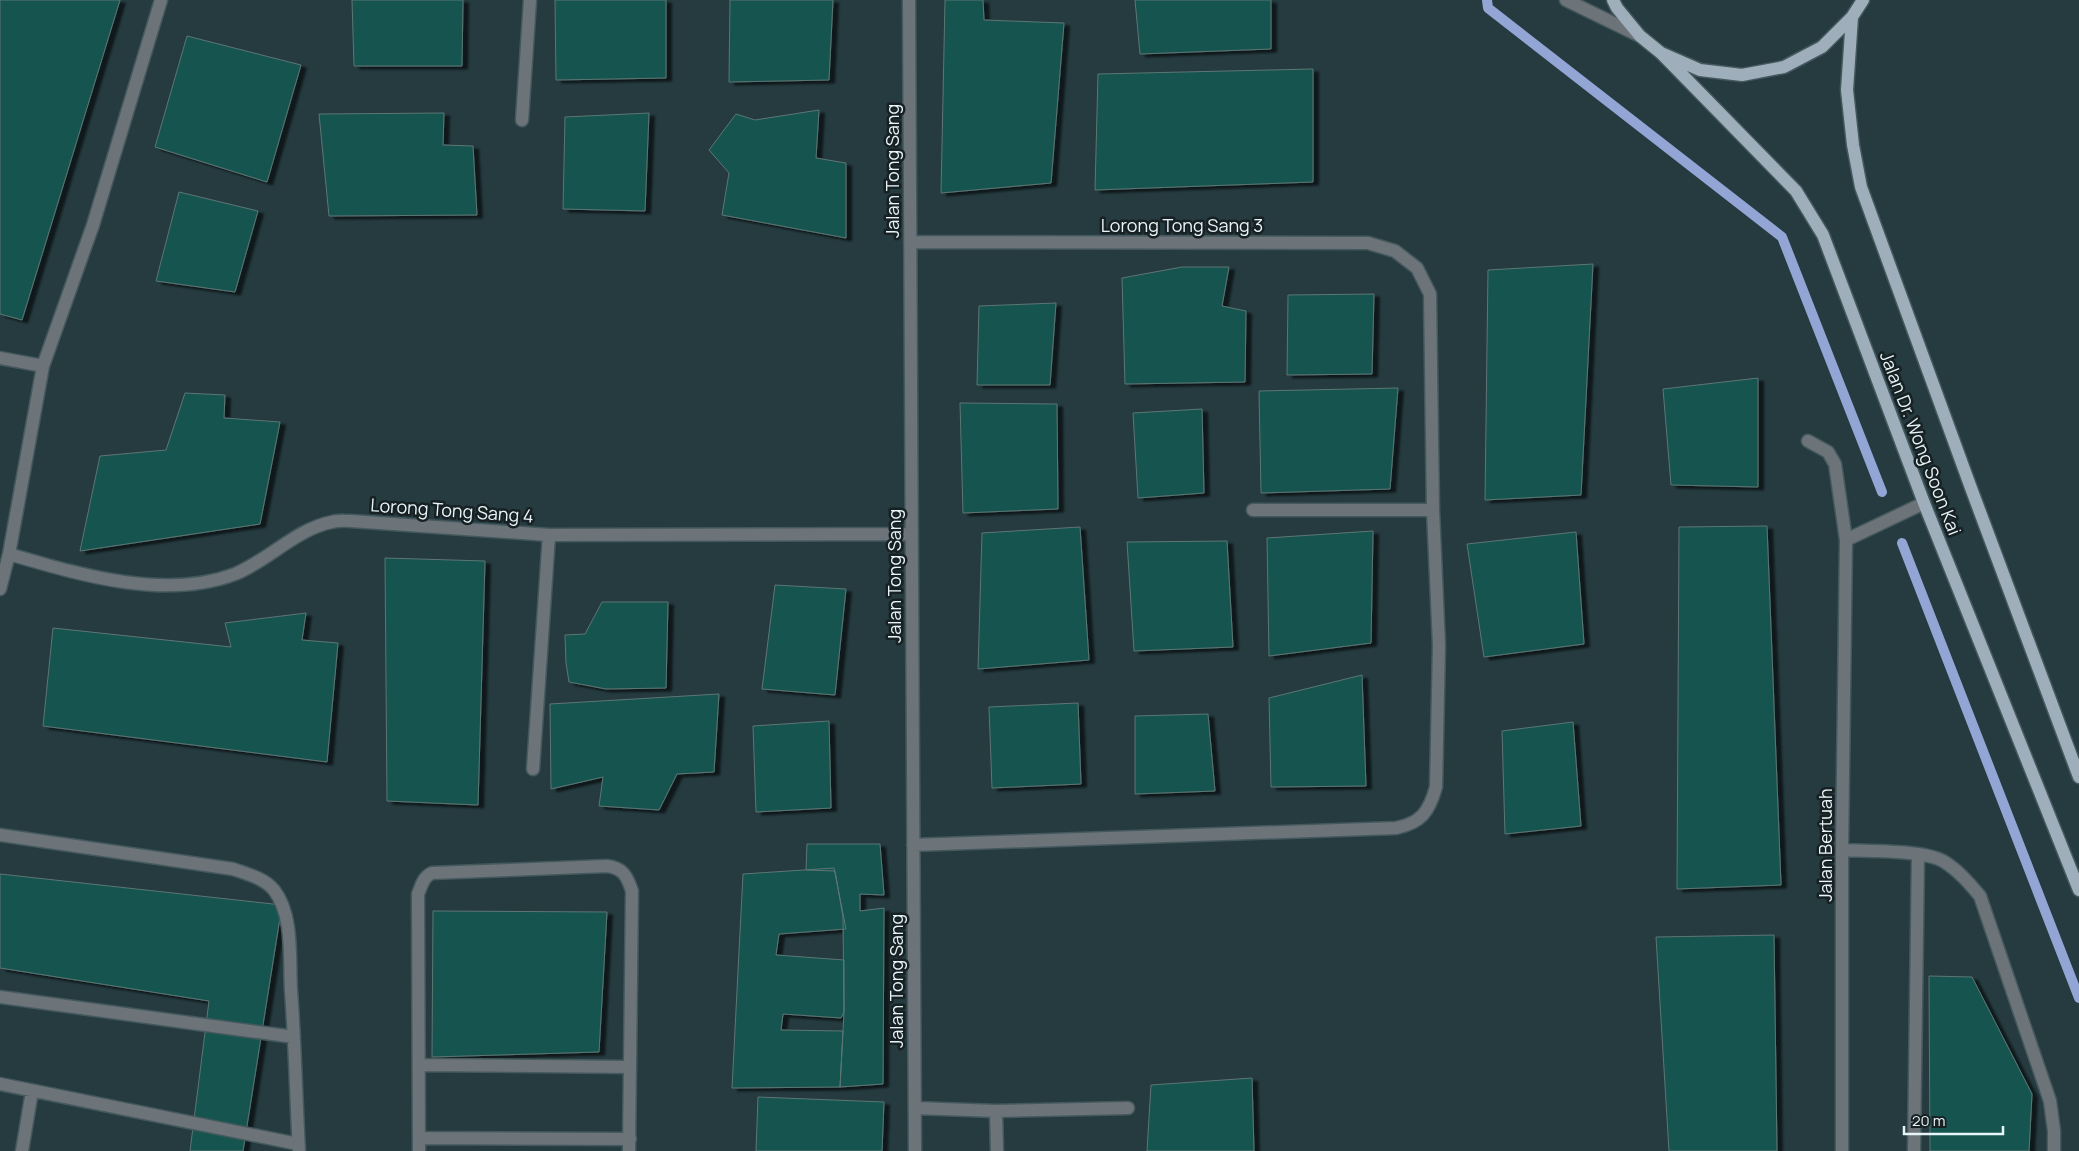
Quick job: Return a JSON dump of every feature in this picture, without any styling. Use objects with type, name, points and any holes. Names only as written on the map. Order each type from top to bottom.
[{"type":"main road","points":[[1613,0],[1617,8],[1640,36],[1661,53],[1700,70],[1742,76],[1784,68],[1822,47],[1852,17],[1863,0]]},
{"type":"main road","name":"Jalan Dr. Wong Soon Kai","points":[[1852,17],[1847,90],[1853,145],[1861,187],[2079,777]]},
{"type":"main road","name":"Jalan Dr. Wong Soon Kai","points":[[1661,53],[1796,191],[1823,235],[1924,503],[2079,890]]},
{"type":"street","points":[[0,589],[43,366],[93,225],[161,0]]},
{"type":"street","points":[[522,120],[530,0]]},
{"type":"street","name":"Jalan Tong Sang","points":[[909,0],[915,1151]]},
{"type":"street","points":[[1566,0],[1640,36]]},
{"type":"street","name":"Lorong Tong Sang 3","points":[[910,242],[1368,243],[1395,251],[1418,268],[1430,294],[1433,510]]},
{"type":"street","points":[[0,358],[43,366]]},
{"type":"street","name":"Jalan Bertuah","points":[[1808,441],[1828,452],[1834,464],[1846,540],[1842,850],[1842,1151]]},
{"type":"street","points":[[1846,540],[1924,503]]},
{"type":"street","points":[[913,846],[1396,828],[1410,825],[1420,818],[1431,804],[1436,787],[1439,646],[1433,510],[1253,510]]},
{"type":"street","name":"Lorong Tong Sang 4","points":[[8,554],[96,578],[157,584],[183,584],[211,581],[236,573],[260,561],[288,542],[332,522],[351,521],[549,535],[911,534]]},
{"type":"street","points":[[534,769],[549,535]]},
{"type":"street","points":[[0,834],[233,869],[262,880],[273,889],[282,905],[287,926],[298,1148],[0,1084]]},
{"type":"street","points":[[1842,850],[1918,854],[1942,860],[1963,876],[1980,896],[2050,1101],[2054,1131],[2054,1151]]},
{"type":"street","points":[[1914,1151],[1918,854]]},
{"type":"street","points":[[420,1138],[630,1145],[632,891],[623,872],[617,867],[432,873],[426,875],[418,894],[420,1151]]},
{"type":"street","points":[[0,997],[294,1038]]},
{"type":"street","points":[[419,1065],[630,1066]]},
{"type":"street","points":[[22,1151],[32,1091]]},
{"type":"street","points":[[915,1108],[996,1112],[1128,1108]]},
{"type":"street","points":[[996,1112],[996,1151]]},
{"type":"building","points":[[0,0],[120,0],[22,320],[0,314]]},
{"type":"building","points":[[352,0],[463,0],[462,66],[354,66]]},
{"type":"building","points":[[555,0],[666,0],[666,78],[556,80]]},
{"type":"building","points":[[730,0],[833,0],[829,80],[729,82]]},
{"type":"building","points":[[945,0],[983,0],[984,20],[1064,23],[1051,183],[941,193]]},
{"type":"building","points":[[1135,0],[1271,0],[1271,49],[1140,54]]},
{"type":"building","points":[[187,36],[301,65],[267,182],[155,147]]},
{"type":"building","points":[[1313,69],[1313,182],[1095,190],[1098,74]]},
{"type":"building","points":[[819,110],[816,158],[846,163],[846,238],[722,215],[729,173],[709,150],[736,114],[755,120]]},
{"type":"building","points":[[444,113],[443,145],[473,146],[477,215],[329,216],[319,114]]},
{"type":"building","points":[[649,113],[645,211],[563,209],[565,117]]},
{"type":"building","points":[[179,192],[258,211],[235,292],[156,281]]},
{"type":"building","points":[[1593,264],[1581,495],[1485,500],[1488,270]]},
{"type":"building","points":[[1182,267],[1229,267],[1222,306],[1246,311],[1245,382],[1125,384],[1122,278]]},
{"type":"building","points":[[1374,294],[1372,374],[1287,375],[1288,295]]},
{"type":"building","points":[[1056,303],[1050,385],[977,385],[979,306]]},
{"type":"building","points":[[1758,378],[1758,487],[1671,485],[1663,389]]},
{"type":"building","points":[[1398,388],[1390,489],[1261,493],[1259,391]]},
{"type":"building","points":[[185,393],[225,395],[224,418],[280,422],[260,524],[80,551],[100,456],[166,450]]},
{"type":"building","points":[[960,403],[1057,404],[1058,509],[963,513]]},
{"type":"building","points":[[1202,409],[1204,493],[1138,498],[1133,413]]},
{"type":"building","points":[[1767,526],[1781,885],[1677,889],[1679,527]]},
{"type":"building","points":[[1080,527],[1089,660],[978,669],[982,533]]},
{"type":"building","points":[[1373,531],[1371,643],[1269,656],[1267,538]]},
{"type":"building","points":[[1576,532],[1584,644],[1484,657],[1467,544]]},
{"type":"building","points":[[1227,541],[1233,647],[1134,651],[1127,542]]},
{"type":"building","points":[[385,558],[485,561],[478,805],[387,801]]},
{"type":"building","points":[[775,585],[846,589],[835,695],[762,689]]},
{"type":"building","points":[[602,602],[668,602],[666,688],[606,689],[569,682],[565,635],[585,634]]},
{"type":"building","points":[[306,613],[302,640],[338,643],[327,762],[43,726],[53,628],[231,647],[225,623]]},
{"type":"building","points":[[1362,675],[1366,786],[1271,787],[1269,698]]},
{"type":"building","points":[[719,694],[714,772],[677,774],[659,810],[599,806],[603,777],[551,789],[550,704]]},
{"type":"building","points":[[1078,703],[1081,784],[992,788],[989,707]]},
{"type":"building","points":[[1208,714],[1215,791],[1135,794],[1135,716]]},
{"type":"building","points":[[829,721],[831,808],[756,812],[753,726]]},
{"type":"building","points":[[1573,722],[1581,826],[1505,834],[1502,731]]},
{"type":"building","points":[[807,844],[880,844],[884,895],[860,894],[860,911],[884,908],[883,1084],[840,1087],[844,1012],[843,917],[835,871],[806,870]]},
{"type":"building","points":[[834,868],[846,929],[779,934],[776,955],[844,960],[844,1012],[841,1018],[783,1014],[781,1030],[843,1031],[840,1087],[732,1088],[743,874]]},
{"type":"building","points":[[0,874],[282,905],[243,1151],[190,1151],[209,1001],[0,968]]},
{"type":"building","points":[[433,911],[607,912],[599,1052],[432,1057]]},
{"type":"building","points":[[1774,935],[1777,1151],[1669,1151],[1656,937]]},
{"type":"building","points":[[1929,976],[1972,977],[2032,1094],[2029,1151],[1930,1151]]},
{"type":"building","points":[[1252,1078],[1254,1151],[1147,1151],[1151,1085]]},
{"type":"building","points":[[758,1097],[884,1102],[882,1151],[756,1151]]},
{"type":"waterway","points":[[1487,0],[1488,8],[1782,237],[1882,492]]},
{"type":"waterway","points":[[1902,543],[2079,998]]}]
